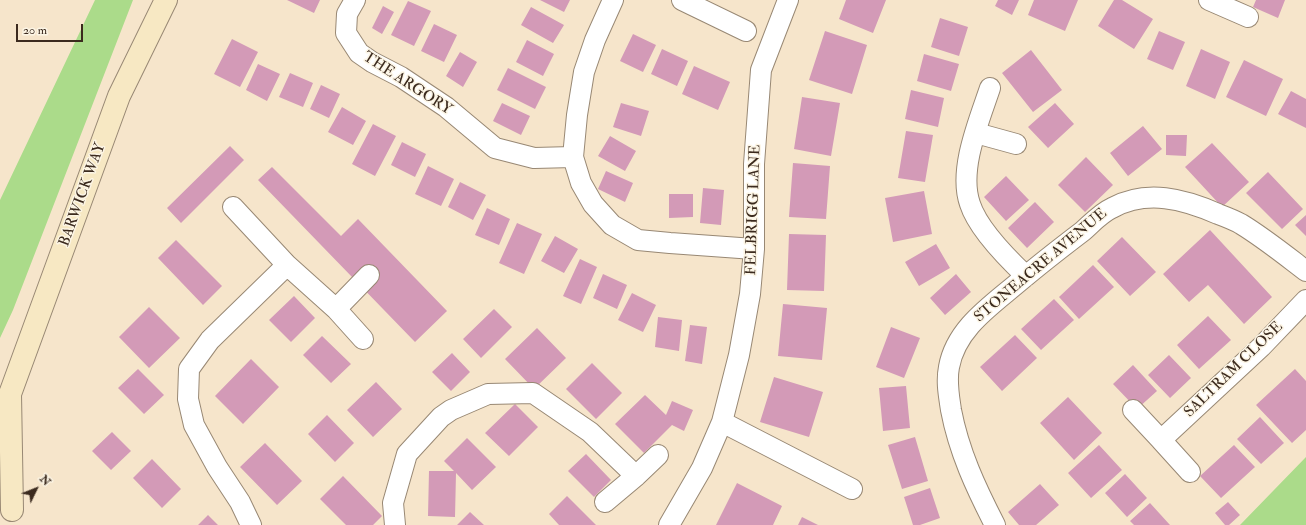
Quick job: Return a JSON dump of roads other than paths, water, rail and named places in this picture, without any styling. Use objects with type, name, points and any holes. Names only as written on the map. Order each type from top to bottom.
[{"type":"street","name":"BARWICK WAY","points":[[11,511],[5,400],[119,96],[166,0]]},
{"type":"street","name":"THE ARGORY","points":[[355,0],[347,14],[346,33],[358,53],[372,62],[401,76],[446,106],[495,148],[534,158],[573,157]]},
{"type":"street","points":[[613,0],[595,40],[584,72],[577,115],[573,157],[580,183],[593,204],[612,226],[638,240],[754,249]]},
{"type":"street","points":[[682,0],[706,5],[746,31]]},
{"type":"street","name":"FELBRIGG LANE","points":[[669,525],[702,468],[722,422],[739,355],[750,294],[754,249],[754,164],[762,70],[788,0]]},
{"type":"street","points":[[1214,1],[1248,17]]},
{"type":"street","points":[[990,88],[976,133],[966,180],[970,204],[978,221],[1005,256],[1026,276]]},
{"type":"street","points":[[976,133],[1016,144]]},
{"type":"street","name":"STONEACRE AVENUE","points":[[995,525],[979,494],[960,450],[954,427],[948,388],[949,368],[952,353],[963,333],[976,318],[1026,276],[1111,208],[1136,198],[1155,197],[1180,200],[1207,209],[1240,223],[1266,240],[1306,271]]},
{"type":"street","points":[[232,207],[287,265],[336,309],[364,339]]},
{"type":"street","points":[[251,525],[240,502],[217,467],[194,425],[188,399],[188,369],[210,340],[287,265]]},
{"type":"street","points":[[336,309],[369,275]]},
{"type":"street","name":"SALTRAM CLOSE","points":[[1161,440],[1260,347],[1306,300]]},
{"type":"street","points":[[395,525],[393,503],[407,454],[441,417],[451,410],[488,394],[534,393],[590,432],[636,476]]},
{"type":"street","points":[[1133,410],[1190,472]]},
{"type":"street","points":[[722,422],[852,489]]},
{"type":"street","points":[[605,502],[658,455]]}]
